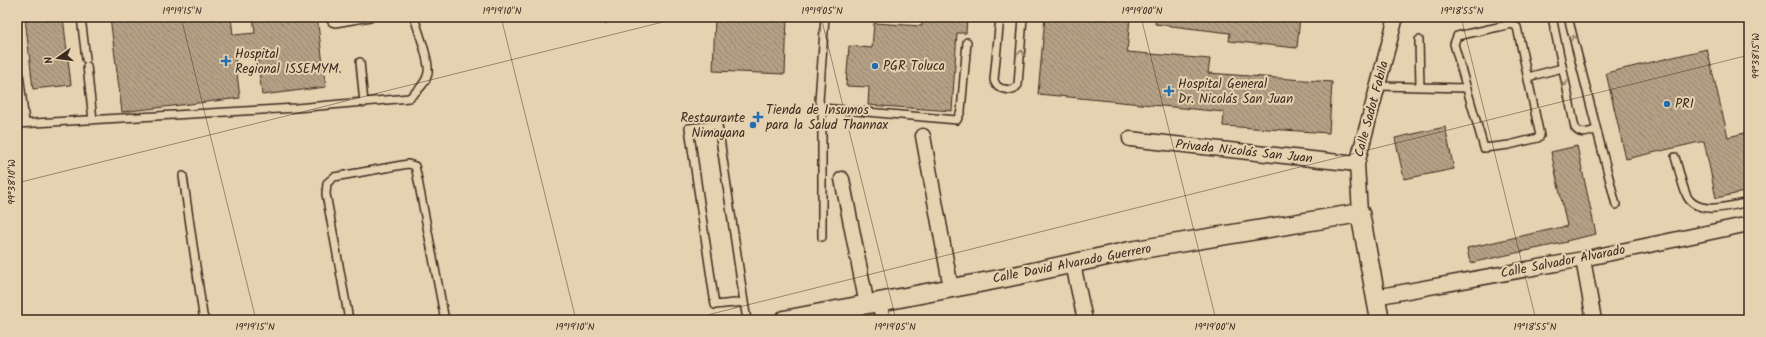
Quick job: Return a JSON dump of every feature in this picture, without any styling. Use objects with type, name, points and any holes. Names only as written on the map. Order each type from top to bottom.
[{"type":"street","name":"Calle Sadot Fabila","points":[[1380,320],[1360,212],[1357,164],[1396,17]]},
{"type":"street","points":[[923,136],[951,288]]},
{"type":"street","name":"Privada Nicolás San Juan","points":[[1130,139],[1357,164]]},
{"type":"street","points":[[842,178],[873,304],[883,320]]},
{"type":"street","name":"Calle David Alvarado Guerrero","points":[[784,320],[873,304],[1073,264],[1130,251],[1360,212]]},
{"type":"street","name":"Calle Salvador Alvarado","points":[[1376,298],[1583,259],[1749,224]]},
{"type":"street","points":[[1583,259],[1594,320]]},
{"type":"street","points":[[1073,264],[1085,320]]},
{"type":"lane","points":[[81,17],[92,120]]},
{"type":"lane","points":[[329,17],[332,22],[336,23],[370,17]]},
{"type":"lane","points":[[17,124],[409,98],[425,82],[428,72],[414,17]]},
{"type":"lane","points":[[585,17],[604,18]]},
{"type":"lane","points":[[822,237],[822,108],[819,102],[825,17]]},
{"type":"lane","points":[[1000,17],[994,80],[995,85],[999,88],[1014,90],[1018,85],[1023,17]]},
{"type":"lane","points":[[1552,17],[1575,128],[1578,132],[1583,133],[1596,130]]},
{"type":"lane","points":[[1568,17],[1616,206]]},
{"type":"lane","points":[[1512,24],[1517,28],[1540,136],[1538,138],[1509,145],[1484,148],[1466,88],[1454,44],[1457,36],[1512,24]]},
{"type":"lane","points":[[1419,40],[1420,87]]},
{"type":"lane","points":[[822,108],[957,120],[962,105],[967,42]]},
{"type":"lane","points":[[17,56],[20,99],[26,123]]},
{"type":"lane","points":[[360,62],[364,102]]},
{"type":"lane","points":[[1528,77],[1562,68]]},
{"type":"lane","points":[[1378,86],[1466,88]]},
{"type":"lane","points":[[744,302],[715,305],[689,128],[718,126],[747,320]]},
{"type":"lane","points":[[1675,157],[1686,195],[1697,205],[1714,209],[1749,202]]},
{"type":"lane","points":[[349,320],[326,194],[327,183],[334,177],[408,164],[415,166],[417,175],[444,315],[442,320]]},
{"type":"lane","points":[[182,176],[205,320]]},
{"type":"building","points":[[25,17],[63,17],[71,85],[33,89]]},
{"type":"building","points":[[110,17],[231,17],[233,35],[255,33],[253,17],[317,17],[326,87],[262,95],[257,55],[235,57],[240,98],[122,112]]},
{"type":"building","points":[[715,17],[787,17],[785,74],[713,71]]},
{"type":"building","name":"PGR Toluca","points":[[922,17],[967,17],[966,33],[957,33],[952,111],[868,105],[869,87],[846,86],[849,46],[872,48],[874,23],[922,26]]},
{"type":"building","points":[[1045,17],[1130,17],[1127,52],[1210,59],[1208,73],[1332,82],[1329,133],[1223,126],[1224,112],[1038,94]]},
{"type":"building","points":[[1156,17],[1300,17],[1297,48],[1229,41],[1230,33],[1155,24]]},
{"type":"building","name":"PRI","points":[[1707,49],[1728,137],[1749,132],[1749,191],[1716,198],[1704,141],[1626,159],[1606,73]]},
{"type":"building","points":[[1445,127],[1454,169],[1404,179],[1395,138]]},
{"type":"building","points":[[1577,146],[1596,234],[1566,241],[1567,242],[1470,263],[1467,248],[1567,226],[1551,152]]},
{"type":"place","name":"Hospital Regional ISSEMYM.","points":[[226,61]]},
{"type":"place","name":"PGR Toluca","points":[[875,66]]},
{"type":"place","name":"Hospital General Dr. Nicolás San Juan","points":[[1169,91]]},
{"type":"place","name":"PRI","points":[[1667,104]]},
{"type":"place","name":"Tienda de Insumos para la Salud Thannax","points":[[758,117]]},
{"type":"place","name":"Restaurante Nimayana","points":[[753,125]]}]
